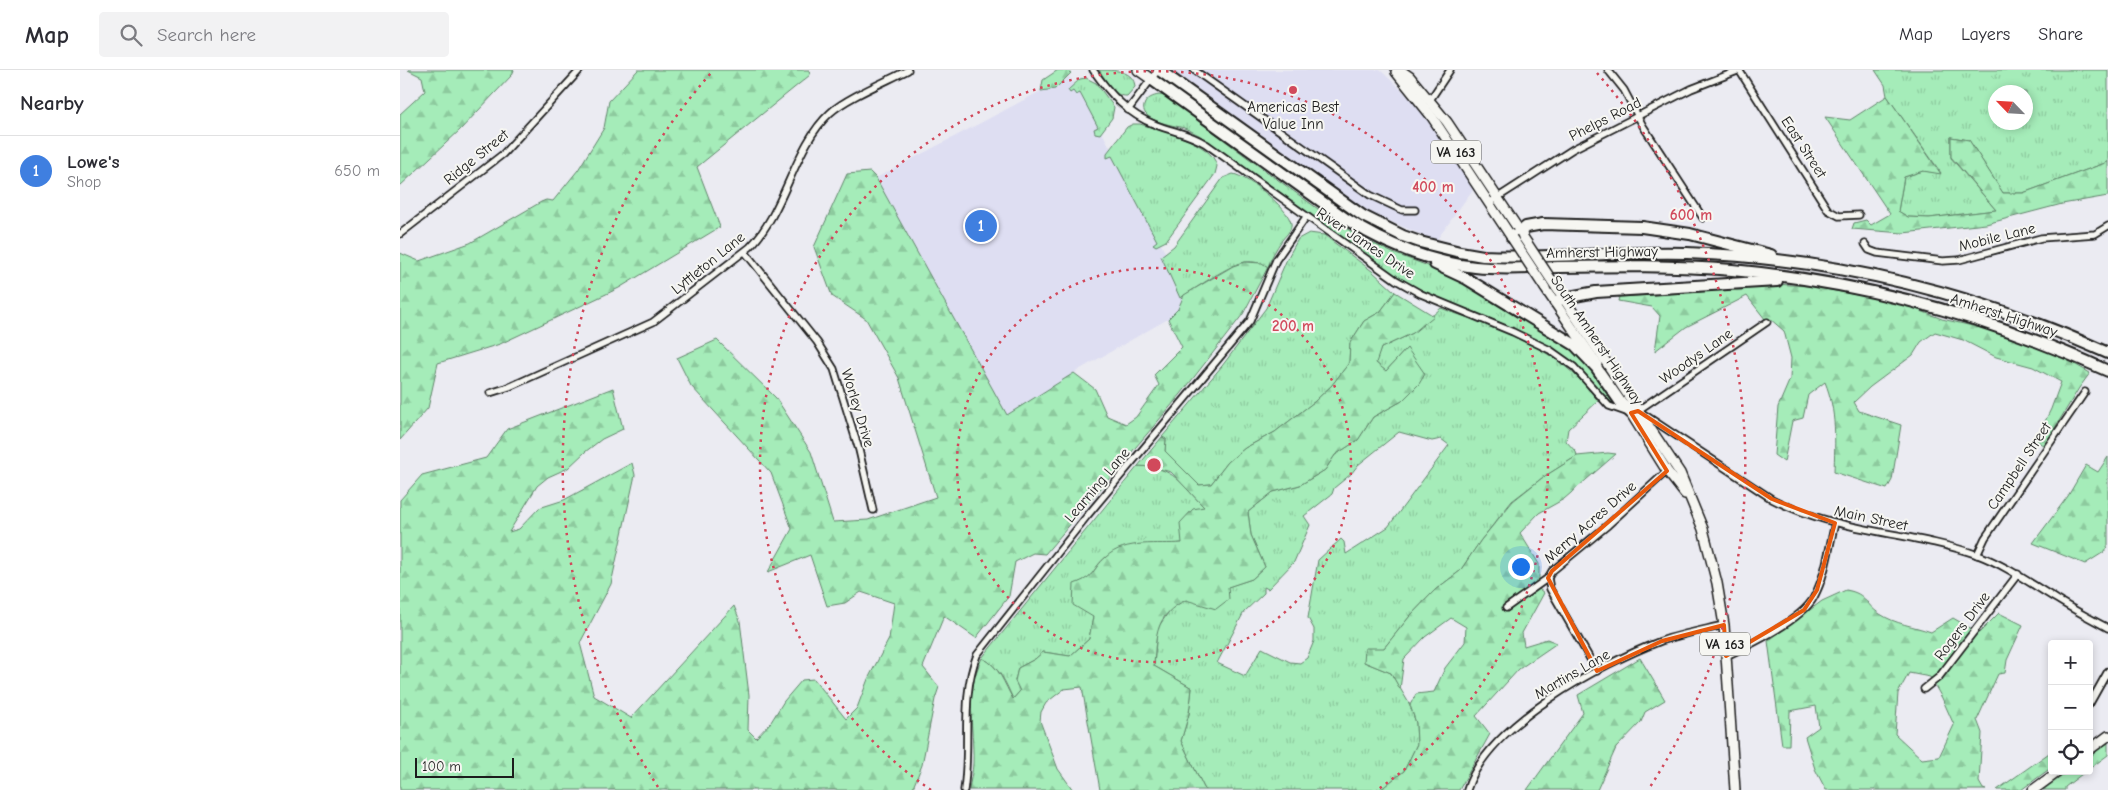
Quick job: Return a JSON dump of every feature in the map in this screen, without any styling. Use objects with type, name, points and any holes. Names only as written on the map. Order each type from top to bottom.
[{"type":"highway","name":"Amherst Highway","points":[[1158,70],[1344,203],[1382,226],[1420,242],[1483,256],[1670,253],[1816,264],[1884,278],[1992,308],[2079,340],[2108,353]]},
{"type":"highway","name":"Amherst Highway","points":[[1151,79],[1346,220],[1366,232],[1405,250],[1445,262],[1475,267],[1508,269],[1677,266],[1768,274],[1900,299],[1978,321],[2034,339],[2108,371]]},
{"type":"highway","points":[[1518,235],[1526,227],[1543,224],[1642,226],[1678,232],[1770,255],[1816,264]]},
{"type":"highway","points":[[1405,250],[1467,279],[1575,345],[1596,367],[1621,403],[1634,412]]},
{"type":"highway","points":[[1559,300],[1596,292],[1774,281],[1826,284]]},
{"type":"main road","name":"Amherst Highway","points":[[1138,70],[1151,79]]},
{"type":"main road","name":"South Amherst Highway","points":[[1395,70],[1432,117],[1489,203],[1518,235],[1556,287],[1559,300]]},
{"type":"main road","name":"South Amherst Highway","points":[[1400,70],[1430,100],[1447,122],[1497,198],[1545,288],[1559,300],[1634,412],[1680,473],[1703,529],[1712,558],[1724,625],[1735,790]]},
{"type":"main road","name":"South Amherst Highway","points":[[1634,412],[1667,471],[1692,502]]},
{"type":"main road","points":[[2093,747],[2108,736]]},
{"type":"main road","points":[[2033,790],[2054,775]]},
{"type":"street","name":"Ridge Street","points":[[400,234],[503,154],[580,70]]},
{"type":"street","name":"Lyttleton Lane","points":[[490,393],[509,387],[654,322],[745,252],[759,238],[772,218],[818,126],[838,107],[908,70]]},
{"type":"street","name":"River James Drive","points":[[1093,70],[1107,90],[1128,110],[1156,125],[1184,132],[1195,137],[1396,280],[1429,297],[1550,350],[1574,367],[1609,406],[1634,412]]},
{"type":"street","points":[[1128,110],[1158,70]]},
{"type":"street","points":[[1194,70],[1370,195],[1402,210],[1415,210]]},
{"type":"street","points":[[1430,100],[1450,70]]},
{"type":"street","points":[[1608,70],[1624,90],[1638,116],[1703,218]]},
{"type":"street","name":"Phelps Road","points":[[1489,203],[1573,149],[1691,89],[1739,70]]},
{"type":"street","name":"East Street","points":[[1739,70],[1828,210],[1839,216],[1859,214]]},
{"type":"street","name":"Learning Lane","points":[[964,790],[967,758],[968,683],[977,655],[1056,555],[1250,321],[1258,308],[1276,260],[1306,217]]},
{"type":"street","name":"Mobile Lane","points":[[1865,244],[1869,250],[1878,253],[1943,261],[1958,260],[2041,238],[2094,234],[2108,226]]},
{"type":"street","name":"Worley Drive","points":[[745,252],[817,342],[834,369],[859,450],[873,510]]},
{"type":"street","name":"Woodys Lane","points":[[1634,412],[1768,322]]},
{"type":"street","name":"Campbell Street","points":[[1977,555],[1986,538],[2085,392]]},
{"type":"street","name":"Main Street","points":[[1634,412],[1772,499],[1800,513],[1835,523],[1977,555],[2018,574],[2064,604],[2108,628]]},
{"type":"street","name":"Merry Acres Drive","points":[[1506,608],[1548,578],[1552,571],[1667,471]]},
{"type":"street","points":[[1726,656],[1742,649],[1782,625],[1810,604],[1817,590],[1835,523]]},
{"type":"street","name":"Rogers Drive","points":[[1924,689],[1939,677],[2018,574]]},
{"type":"street","points":[[1548,578],[1550,588],[1597,672]]},
{"type":"street","name":"Martins Lane","points":[[1467,790],[1481,760],[1512,728],[1551,699],[1597,672],[1662,641],[1724,625]]},
{"type":"street","points":[[2093,698],[2108,671]]},
{"type":"highlighted area","points":[[1638,411],[1772,499],[1835,523],[1817,590],[1804,610],[1726,656],[1724,625],[1662,641],[1597,671],[1548,578],[1552,571],[1667,471],[1631,413]]},
{"type":"shaded area","points":[[1171,70],[1380,70],[1419,106],[1474,188],[1436,241],[1369,212]]},
{"type":"shaded area","points":[[1069,77],[1081,92],[1178,277],[1184,295],[1178,309],[1168,319],[1082,368],[1007,415],[876,178],[1041,91],[1055,89]]},
{"type":"green space","points":[[408,70],[514,70],[512,75],[460,130],[400,186],[400,114],[425,91],[422,77]]},
{"type":"green space","points":[[638,70],[809,70],[810,75],[697,167],[720,227],[619,288],[500,344],[438,363],[428,408],[400,440],[400,253],[419,261],[470,243],[541,202],[546,200],[553,201],[578,170],[604,128],[609,101]]},
{"type":"green space","points":[[1058,70],[1069,70],[1071,73],[1055,89],[1041,91],[1043,80]]},
{"type":"green space","points":[[1099,70],[1117,71],[1127,74],[1134,81],[1135,87],[1127,96],[1122,96],[1111,88]]},
{"type":"green space","points":[[1875,70],[2108,70],[2108,162],[2023,193],[2003,193],[1969,140],[1951,137],[1951,158],[1996,210],[1929,218],[1908,217],[1898,211],[1904,177],[1923,171],[1941,173],[1887,96],[1885,85]]},
{"type":"green space","points":[[1086,78],[1096,83],[1114,107],[1112,118],[1100,134],[1095,133],[1094,129],[1098,127],[1080,93],[1076,95],[1073,91],[1070,93],[1068,90],[1080,79]]},
{"type":"green space","points":[[1159,95],[1165,96],[1336,222],[1364,239],[1393,253],[1453,275],[1550,331],[1585,359],[1616,401],[1613,403],[1609,402],[1575,365],[1561,354],[1523,333],[1402,281],[1199,135],[1184,128],[1165,124],[1151,118],[1144,109],[1145,103]]},
{"type":"green space","points":[[1887,96],[1941,174],[1923,171],[1904,177],[1898,211],[1908,217],[1929,218],[1996,210],[1951,157],[1951,137],[1969,140],[2003,193],[2023,193],[2108,162],[2108,196],[2062,204],[1986,224],[1903,233],[1852,229],[1854,223],[1866,220],[1871,225],[1890,214],[1825,117],[1850,120]]},
{"type":"green space","points":[[1133,124],[1140,124],[1160,130],[1196,144],[1213,157],[1217,166],[1215,174],[1166,241],[1156,246],[1153,244],[1157,241],[1112,156],[1107,158],[1107,153],[1127,127]]},
{"type":"green space","points":[[870,172],[876,178],[1007,415],[1074,373],[1095,389],[1107,416],[1126,424],[1136,417],[1159,385],[1154,375],[1182,347],[1168,319],[1178,309],[1184,295],[1233,266],[1245,262],[1262,263],[1268,267],[1243,314],[1181,394],[1045,554],[1033,553],[1015,562],[1009,596],[976,638],[944,616],[923,667],[939,687],[922,765],[912,790],[400,790],[400,500],[422,475],[486,458],[507,429],[613,388],[623,429],[602,439],[568,468],[548,477],[537,486],[509,532],[519,529],[539,508],[564,500],[632,463],[635,475],[611,584],[580,643],[594,696],[631,718],[734,606],[740,621],[749,695],[748,730],[756,738],[771,722],[784,701],[802,680],[814,679],[846,719],[857,708],[868,679],[889,639],[894,603],[861,592],[845,603],[827,606],[810,555],[768,572],[792,529],[771,473],[691,386],[677,358],[717,340],[776,398],[811,452],[833,522],[868,520],[936,497],[899,378],[866,319],[832,296],[814,247],[847,174]]},
{"type":"green space","points":[[1233,174],[1249,181],[1278,204],[1290,220],[1291,227],[1289,232],[1276,250],[1268,267],[1254,262],[1239,263],[1222,271],[1180,298],[1161,256],[1174,246],[1223,178]]},
{"type":"green space","points":[[1309,233],[1324,235],[1372,271],[1395,292],[1380,312],[1364,321],[1350,343],[1349,363],[1332,385],[1314,402],[1275,432],[1245,448],[1228,462],[1211,484],[1199,485],[1165,451],[1166,439],[1162,437],[1222,366],[1266,308],[1287,259],[1298,239]]},
{"type":"green space","points":[[1774,284],[1809,286],[1900,303],[1942,319],[1999,332],[2059,355],[2090,373],[2044,446],[2036,440],[2051,409],[2061,382],[2033,367],[1996,357],[1963,340],[1935,332],[1921,342],[1913,355],[1870,387],[1854,402],[1859,411],[1901,425],[1892,480],[1887,489],[1834,472],[1835,438],[1832,404],[1825,382],[1808,395],[1803,418],[1792,421],[1784,462],[1774,455],[1778,407],[1790,379],[1791,358],[1784,331],[1769,318],[1765,319],[1747,296],[1686,327],[1655,351],[1660,316],[1652,307],[1618,301],[1619,297],[1700,292]]},
{"type":"green space","points":[[1395,292],[1434,316],[1413,333],[1381,348],[1376,363],[1386,371],[1407,348],[1425,374],[1419,384],[1402,401],[1373,417],[1358,440],[1335,455],[1325,470],[1300,485],[1273,492],[1248,512],[1251,535],[1265,567],[1252,579],[1228,587],[1229,599],[1216,609],[1186,600],[1168,612],[1159,627],[1155,645],[1154,666],[1192,688],[1189,714],[1181,741],[1205,790],[1100,790],[1082,687],[1064,689],[1046,703],[1041,712],[1040,721],[1058,769],[1073,790],[969,790],[973,770],[971,710],[973,685],[982,658],[988,661],[1001,676],[1013,699],[1020,691],[1015,681],[1018,668],[1035,659],[1043,652],[1070,656],[1089,639],[1093,617],[1073,605],[1074,584],[1087,578],[1114,551],[1132,545],[1182,543],[1180,523],[1193,509],[1204,507],[1171,472],[1152,467],[1138,466],[1162,437],[1166,439],[1165,451],[1199,485],[1211,484],[1228,462],[1245,448],[1275,432],[1314,402],[1332,385],[1349,363],[1350,343],[1364,321],[1380,312]]},
{"type":"green space","points":[[1441,308],[1513,335],[1559,362],[1586,386],[1598,401],[1568,429],[1566,441],[1576,452],[1577,456],[1542,478],[1512,501],[1481,540],[1460,571],[1435,590],[1410,616],[1384,648],[1364,662],[1391,673],[1410,705],[1416,723],[1417,744],[1404,771],[1380,790],[1205,790],[1181,741],[1189,714],[1192,688],[1154,666],[1157,629],[1172,607],[1186,600],[1252,579],[1265,567],[1251,535],[1248,512],[1273,492],[1300,485],[1325,470],[1335,455],[1358,440],[1373,417],[1402,401],[1407,348],[1386,371],[1375,363],[1381,348],[1413,333]],"holes":[[[1399,432],[1432,441],[1441,439],[1449,445],[1388,527],[1346,554],[1344,542],[1341,539],[1318,560],[1308,618],[1314,629],[1314,641],[1307,658],[1300,663],[1290,662],[1262,648],[1245,676],[1217,663],[1244,612],[1264,593],[1264,587],[1268,589],[1294,562],[1310,525],[1304,516],[1332,494],[1334,488],[1351,474],[1358,465]]]},
{"type":"green space","points":[[1616,454],[1564,499],[1539,513],[1520,533],[1539,564],[1539,589],[1544,593],[1522,633],[1524,646],[1547,639],[1557,643],[1519,669],[1476,716],[1490,734],[1459,790],[1380,790],[1404,771],[1417,744],[1416,723],[1410,705],[1416,694],[1434,692],[1445,668],[1465,642],[1466,627],[1451,618],[1425,637],[1404,659],[1400,689],[1391,673],[1364,662],[1365,648],[1384,648],[1410,616],[1435,590],[1460,571],[1481,540],[1513,501],[1542,478],[1577,456]]},
{"type":"green space","points":[[2108,457],[2108,545],[2104,552],[2085,564],[2033,543],[2068,496],[2086,465],[2098,472]]},
{"type":"green space","points":[[1138,466],[1161,469],[1169,473],[1204,507],[1182,543],[1142,548],[1111,555],[1101,561],[1091,575],[1075,584],[1093,617],[1089,639],[1070,656],[1043,652],[1035,659],[1018,668],[1015,681],[1020,691],[1013,699],[1005,681],[997,670],[982,658]]},
{"type":"green space","points":[[1846,590],[1858,594],[1875,610],[1898,623],[1931,632],[1953,618],[1979,633],[1999,613],[2023,625],[2007,660],[2005,673],[1998,674],[1977,720],[1982,733],[1979,782],[1983,789],[1986,790],[1826,790],[1815,769],[1805,737],[1819,727],[1816,706],[1790,711],[1789,745],[1782,745],[1768,641],[1822,601]],"holes":[[[1909,673],[1930,677],[1954,725],[1939,757],[1922,759],[1895,734],[1898,693]]]},
{"type":"green space","points":[[1640,658],[1665,700],[1645,712],[1641,722],[1616,748],[1597,790],[1527,790],[1583,713],[1578,695]]},
{"type":"green space","points":[[2108,743],[2108,755],[2093,766],[2093,753]]},
{"type":"green space","points":[[2048,754],[2048,770],[2021,790],[1997,790]]},
{"type":"green space","points":[[2064,775],[2081,775],[2065,787],[2065,790],[2043,790]]},
{"type":"place","name":"Americas Best Value Inn","points":[[1293,90]]},
{"type":"place","name":"Lowe's","points":[[981,226]]}]
